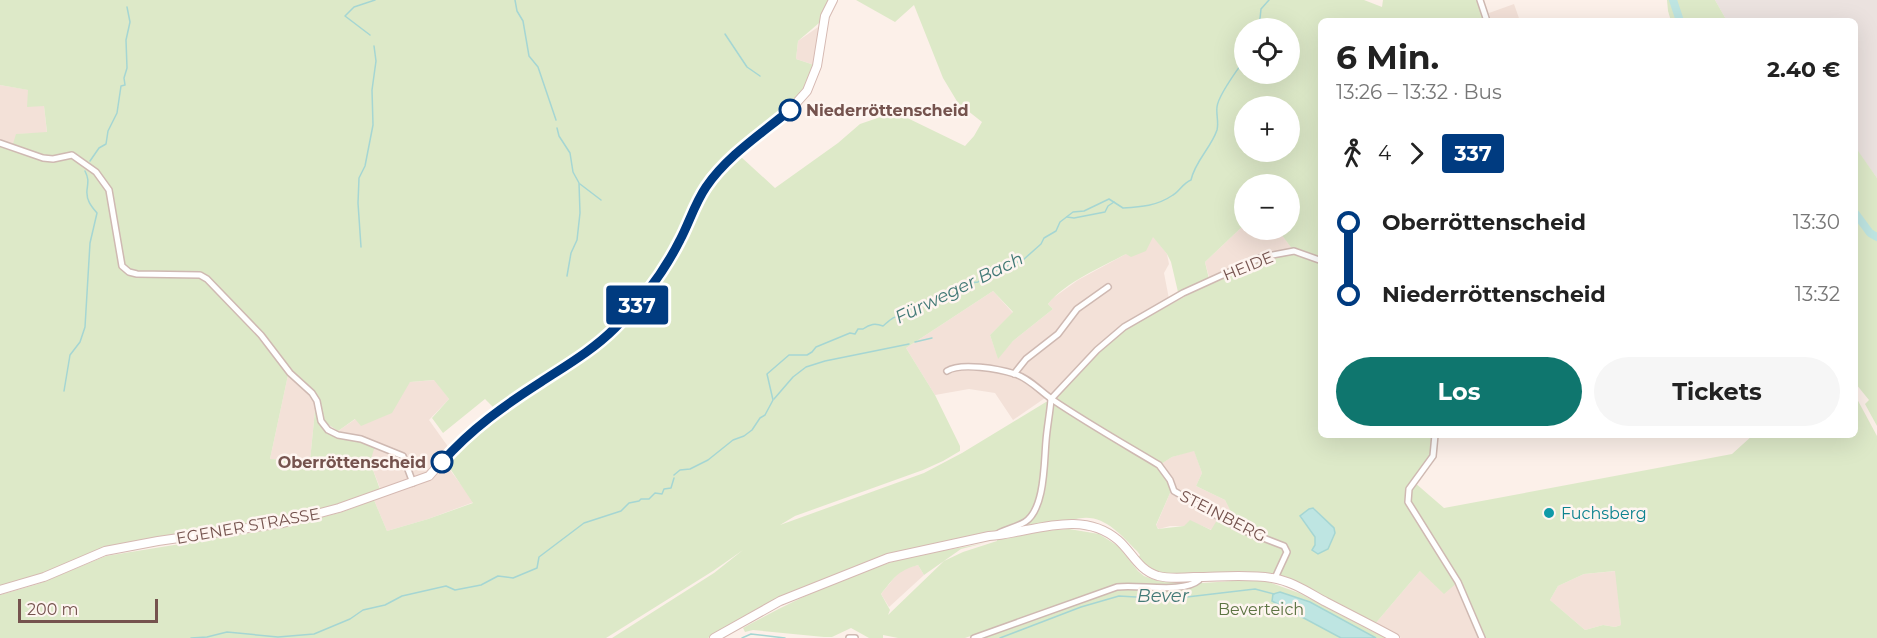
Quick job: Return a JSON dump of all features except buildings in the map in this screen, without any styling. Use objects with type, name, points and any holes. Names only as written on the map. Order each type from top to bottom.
[{"type":"street","name":"EGENER STRASSE","points":[[0,590],[44,578],[112,549],[284,523],[339,508],[429,476],[458,443],[484,421],[594,347],[648,292],[675,251],[701,195],[714,177],[734,156],[790,110],[807,90],[818,66],[825,16],[833,0]]},
{"type":"street","points":[[1480,0],[1486,18]]},
{"type":"street","points":[[0,143],[43,159],[72,156],[96,172],[111,194],[122,266],[129,273],[200,275],[207,279],[261,335],[290,373],[312,393],[317,401],[321,421],[328,430],[338,435],[361,439],[403,456],[413,483]]},
{"type":"street","name":"HEIDE","points":[[1052,399],[1097,350],[1124,327],[1177,296],[1262,257],[1294,251],[1318,260]]},
{"type":"street","points":[[1014,374],[1026,359],[1058,334],[1077,309],[1108,287]]},
{"type":"street","points":[[947,371],[957,368],[978,368],[1014,374],[1052,399],[1045,466],[1036,506],[1025,522],[999,532],[998,536]]},
{"type":"street","name":"STEINBERG","points":[[1052,399],[1159,465],[1170,480],[1174,491],[1240,529],[1284,546],[1287,552],[1275,578]]},
{"type":"street","points":[[1435,438],[1434,451],[1427,466],[1409,489],[1408,502],[1458,582],[1482,638]]},
{"type":"street","points":[[718,637],[792,596],[888,558],[1054,525],[1070,524],[1091,526],[1107,532],[1118,540],[1149,573],[1170,578],[1275,578],[1296,586],[1395,638]]},
{"type":"street","points":[[974,638],[1118,587],[1182,586],[1195,584],[1199,577]]},
{"type":"street","points":[[849,638],[855,638]]},
{"type":"shaded area","points":[[1715,0],[1877,0],[1877,178],[1858,152],[1858,18],[1725,18]]},
{"type":"shaded area","points":[[1514,4],[1519,18],[1490,18],[1489,13]]},
{"type":"shaded area","points":[[821,25],[817,66],[796,59],[798,41]]},
{"type":"shaded area","points":[[0,85],[29,90],[44,106],[47,133],[17,134],[12,147],[0,144]]},
{"type":"shaded area","points":[[1234,234],[1234,240],[1286,240],[1294,251],[1262,257],[1210,281],[1205,262]]},
{"type":"shaded area","points":[[1153,236],[1167,254],[1169,264],[1164,273],[1169,299],[1123,325],[1059,388],[1050,395],[1044,391],[1042,395],[1045,398],[1013,420],[995,393],[969,389],[935,395],[906,348],[993,291],[1013,313],[990,335],[998,358],[1013,341],[1053,309],[1048,304],[1053,298],[1078,280],[1126,254]]},
{"type":"shaded area","points":[[288,375],[302,385],[316,400],[310,461],[270,459]]},
{"type":"shaded area","points":[[435,380],[449,399],[429,420],[449,448],[441,458],[474,502],[387,531],[374,500],[383,496],[370,462],[376,444],[338,431],[410,382]]},
{"type":"shaded area","points":[[1194,450],[1202,473],[1196,486],[1225,500],[1240,529],[1212,530],[1190,521],[1185,526],[1159,529],[1156,526],[1170,493],[1159,465],[1172,457]]},
{"type":"shaded area","points":[[918,565],[924,575],[889,607],[881,594],[899,572]]},
{"type":"shaded area","points":[[1420,571],[1458,582],[1482,638],[1401,638],[1375,624]]},
{"type":"shaded area","points":[[1616,571],[1621,625],[1615,627],[1603,625],[1585,630],[1550,600],[1558,586],[1584,574]]},
{"type":"green space","points":[[0,0],[831,0],[819,23],[798,41],[796,59],[817,66],[807,91],[758,133],[730,151],[709,172],[696,192],[670,249],[653,275],[653,285],[644,289],[599,336],[501,405],[494,408],[485,399],[443,433],[432,418],[449,399],[434,380],[410,382],[392,413],[361,426],[355,419],[338,431],[323,421],[319,398],[293,373],[262,333],[208,277],[131,271],[124,265],[112,197],[113,232],[121,268],[128,274],[197,277],[210,285],[256,335],[288,375],[270,459],[310,461],[316,400],[320,421],[325,429],[338,436],[375,446],[370,462],[381,492],[310,515],[100,550],[43,575],[0,588],[0,144],[12,147],[16,134],[47,132],[44,106],[27,107],[28,90],[0,85]]},
{"type":"green space","points":[[856,0],[1364,0],[1382,7],[1383,0],[1477,0],[1483,18],[1318,18],[1318,438],[1435,438],[1435,448],[1414,482],[1444,508],[1732,454],[1750,438],[1858,438],[1858,401],[1877,436],[1877,638],[1482,638],[1458,582],[1444,594],[1420,571],[1375,624],[1285,578],[1286,576],[1278,576],[1288,552],[1280,546],[1284,550],[1283,556],[1274,574],[1255,572],[1173,574],[1150,568],[1141,562],[1137,559],[1140,555],[1130,544],[1108,524],[1099,520],[1081,518],[1007,532],[1032,519],[1046,476],[1054,404],[1150,463],[1153,461],[1170,480],[1170,493],[1156,525],[1158,529],[1184,526],[1190,520],[1211,530],[1219,517],[1239,528],[1225,500],[1196,486],[1202,473],[1194,451],[1172,457],[1161,464],[1057,400],[1057,396],[1110,341],[1129,327],[1210,283],[1279,253],[1293,250],[1286,240],[1300,240],[1300,174],[1234,174],[1234,234],[1205,262],[1209,279],[1178,292],[1171,262],[1153,237],[1146,251],[1131,257],[1126,254],[1065,288],[1048,304],[1053,309],[1013,341],[998,359],[990,335],[1013,312],[993,291],[906,348],[935,395],[960,446],[960,451],[923,470],[795,516],[780,525],[924,473],[1049,402],[1039,494],[1034,509],[1024,521],[994,532],[907,551],[785,596],[708,638],[612,638],[714,573],[743,550],[606,638],[0,638],[0,595],[38,584],[106,556],[285,527],[342,512],[374,500],[387,531],[473,503],[447,464],[495,419],[521,399],[597,350],[631,318],[655,289],[676,258],[710,189],[740,156],[775,188],[838,143],[860,124],[895,112],[965,146],[982,122],[958,103],[943,78],[914,5],[895,22]],"holes":[[[1314,508],[1334,528],[1315,545],[1315,537],[1300,517]],[[1615,571],[1621,625],[1615,627],[1603,625],[1585,630],[1550,600],[1558,586],[1584,574]]]},
{"type":"green space","points":[[1667,0],[1715,0],[1725,18],[1670,18]]},
{"type":"green space","points":[[1858,151],[1877,178],[1877,426],[1865,404],[1869,400],[1858,386]]},
{"type":"green space","points":[[1069,529],[1099,534],[1118,546],[1144,576],[1158,581],[1203,583],[1260,579],[1299,593],[1385,638],[974,638],[1109,588],[965,638],[898,638],[883,635],[883,638],[869,638],[851,628],[832,637],[824,637],[753,630],[745,632],[743,628],[818,590],[875,567],[985,543],[961,549],[924,575],[918,565],[900,573],[881,594],[890,610],[888,615],[944,561],[997,541],[997,539]]},
{"type":"water","points":[[1313,508],[1334,528],[1335,533],[1328,549],[1318,554],[1312,550],[1315,537],[1300,516]]},
{"type":"water","name":"Beverteich","points":[[1280,592],[1310,602],[1376,638],[1341,638],[1272,601],[1273,594]]},
{"type":"waterway","points":[[370,35],[345,16],[354,7],[375,0]]},
{"type":"waterway","points":[[515,0],[517,11],[523,21],[529,56],[538,67],[556,120]]},
{"type":"waterway","name":"Fürweger Bach","points":[[1260,18],[1261,9],[1269,0]]},
{"type":"waterway","points":[[1673,0],[1679,18]]},
{"type":"waterway","points":[[90,161],[99,148],[106,144],[108,131],[117,113],[121,86],[125,85],[126,40],[130,22],[127,7]]},
{"type":"waterway","points":[[725,34],[747,67],[760,76]]},
{"type":"waterway","points":[[361,247],[359,178],[365,166],[373,125],[372,90],[376,61],[374,46]]},
{"type":"waterway","name":"Fürweger Bach","points":[[674,475],[680,470],[690,469],[708,460],[733,440],[752,430],[760,418],[765,415],[773,400],[767,374],[789,355],[807,355],[816,347],[850,333],[855,334],[858,329],[873,324],[883,326],[894,317],[902,316],[915,306],[927,304],[961,286],[978,282],[989,273],[1023,260],[1041,244],[1044,238],[1056,231],[1060,222],[1073,212],[1084,211],[1109,199],[1123,208],[1149,205],[1167,199],[1191,180],[1214,137],[1218,127],[1218,102],[1234,75]]},
{"type":"waterway","points":[[557,128],[559,136],[570,153],[573,172],[579,183],[580,213],[577,240],[571,253],[567,276]]},
{"type":"waterway","points":[[64,391],[70,355],[80,342],[85,327],[90,243],[97,213],[88,200],[88,178],[85,171]]},
{"type":"waterway","points":[[580,184],[601,200]]},
{"type":"waterway","points":[[1067,217],[1074,218],[1105,212],[1114,202]]},
{"type":"waterway","points":[[1858,217],[1870,233],[1877,237]]},
{"type":"waterway","points":[[915,342],[932,338]]},
{"type":"waterway","points":[[774,399],[793,377],[806,367],[909,344]]},
{"type":"waterway","name":"Fürweger Bach","points":[[191,638],[227,632],[278,637],[314,634],[350,619],[363,610],[385,605],[402,596],[446,586],[455,590],[481,585],[498,576],[513,578],[537,568],[539,557],[584,523],[621,511],[629,503],[649,499],[655,493],[662,494],[664,489],[671,488],[674,478]]},
{"type":"waterway","name":"Bever","points":[[1000,638],[1081,607],[1119,596],[1170,599],[1255,589],[1274,594]]},
{"type":"waterway","name":"Bever","points":[[742,638],[751,634],[785,638]]},
{"type":"bus line","name":"337","points":[[442,462],[458,443],[484,421],[588,352],[615,328],[658,278],[675,251],[701,195],[721,168],[790,110]]},
{"type":"place","name":"Niederröttenscheid","points":[[790,110]]},
{"type":"place","name":"Oberröttenscheid","points":[[442,462]]},
{"type":"place","name":"Fuchsberg","points":[[1549,513]]}]
